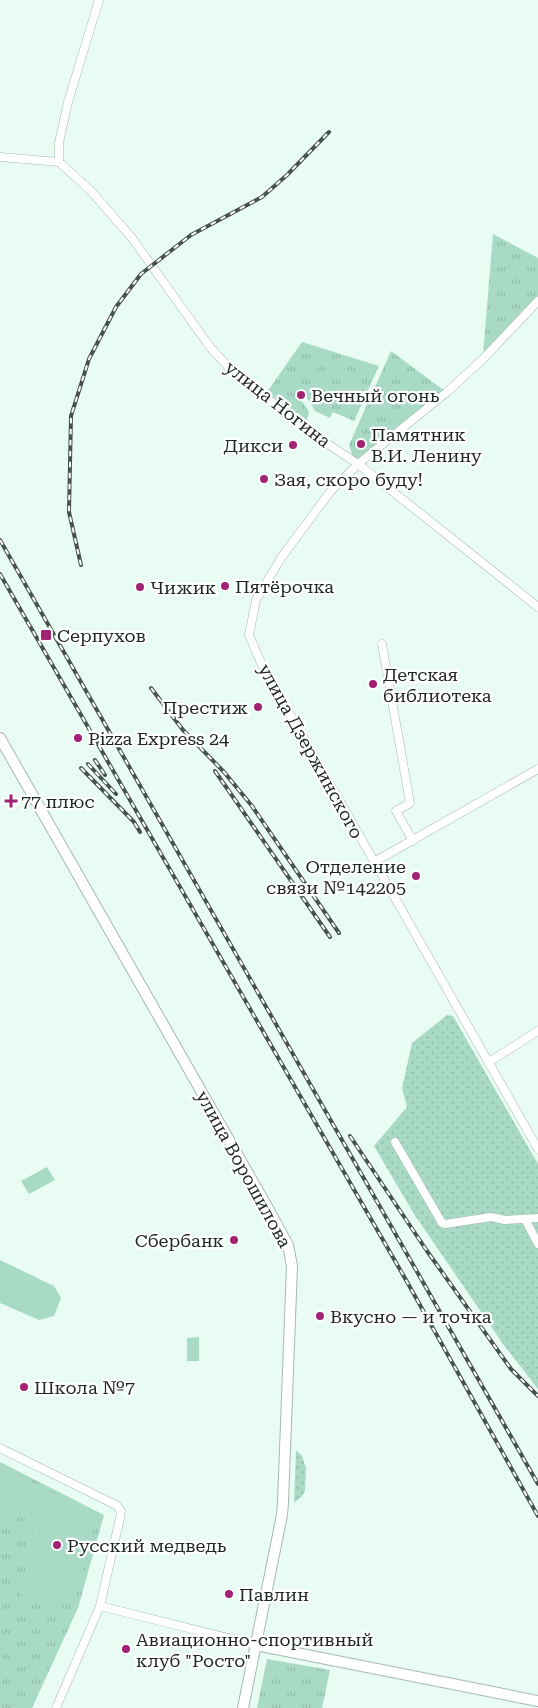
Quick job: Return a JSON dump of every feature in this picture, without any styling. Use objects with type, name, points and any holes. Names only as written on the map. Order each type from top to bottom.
[{"type":"main road","name":"улица Ворошилова","points":[[0,738],[288,1245],[291,1256],[292,1274],[282,1515],[244,1708]]},
{"type":"main road","points":[[256,1646],[538,1701]]},
{"type":"street","points":[[0,157],[59,162],[59,143],[68,102],[99,0]]},
{"type":"street","name":"улица Ногина","points":[[59,162],[91,190],[132,238],[210,347],[232,371],[310,433],[358,464],[538,607]]},
{"type":"street","name":"улица Дзержинского","points":[[538,301],[484,358],[447,392],[358,464],[330,492],[265,582],[256,600],[249,635],[261,664],[538,1149]]},
{"type":"street","points":[[382,644],[410,803],[396,811],[413,840]]},
{"type":"street","points":[[374,862],[538,769]]},
{"type":"street","points":[[489,1062],[538,1031]]},
{"type":"street","points":[[395,1142],[442,1223],[491,1217],[505,1220],[538,1218]]},
{"type":"street","points":[[525,1219],[538,1244]]},
{"type":"street","points":[[0,1448],[116,1505],[121,1511],[100,1606],[56,1708]]},
{"type":"street","points":[[100,1606],[256,1646]]},
{"type":"green space","points":[[493,234],[538,258],[538,298],[483,355]]},
{"type":"green space","points":[[302,342],[379,366],[354,421],[333,412],[330,418],[315,411],[305,395],[300,398],[309,412],[307,420],[301,419],[267,392]]},
{"type":"green space","points":[[391,351],[446,392],[355,464],[349,445]]},
{"type":"green space","points":[[447,1015],[453,1016],[538,1164],[538,1389],[503,1344],[414,1214],[374,1146],[407,1107],[402,1088],[412,1043]]},
{"type":"green space","points":[[47,1167],[55,1180],[29,1194],[21,1181]]},
{"type":"green space","points":[[0,1260],[54,1286],[61,1298],[54,1316],[39,1320],[0,1303]]},
{"type":"green space","points":[[199,1337],[199,1361],[187,1361],[187,1338]]},
{"type":"green space","points":[[296,1450],[302,1456],[306,1468],[305,1491],[294,1503]]},
{"type":"green space","points":[[0,1462],[104,1515],[78,1608],[32,1708],[0,1708]]},
{"type":"green space","name":"Русский медведь","points":[[0,1466],[96,1515],[78,1589],[17,1565],[36,1524],[0,1507]]},
{"type":"green space","points":[[28,1574],[67,1591],[58,1611],[19,1594]]},
{"type":"green space","points":[[267,1659],[330,1670],[322,1708],[257,1708]]},
{"type":"railway","points":[[81,565],[69,512],[71,416],[89,359],[116,307],[141,274],[191,235],[262,197],[287,175],[329,132]]},
{"type":"railway","points":[[0,540],[538,1484]]},
{"type":"railway","points":[[0,574],[406,1280],[538,1516]]},
{"type":"railway","points":[[151,688],[183,730],[224,772],[252,806],[339,933]]},
{"type":"railway","points":[[95,760],[105,775]]},
{"type":"railway","points":[[88,764],[116,794]]},
{"type":"railway","points":[[81,768],[134,822],[140,832]]},
{"type":"railway","points":[[215,771],[330,937]]},
{"type":"railway","points":[[350,1136],[427,1251],[511,1369],[538,1396]]},
{"type":"place","name":"Вечный огонь","points":[[301,395]]},
{"type":"place","name":"Памятник В.И. Ленину","points":[[361,444]]},
{"type":"place","name":"Дикси","points":[[293,445]]},
{"type":"place","name":"Зая, скоро буду!","points":[[264,479]]},
{"type":"place","name":"Пятёрочка","points":[[225,586]]},
{"type":"place","name":"Чижик","points":[[140,587]]},
{"type":"place","name":"Серпухов","points":[[46,635]]},
{"type":"place","name":"Детская библиотека","points":[[373,684]]},
{"type":"place","name":"Престиж","points":[[258,707]]},
{"type":"place","name":"Pizza Express 24","points":[[78,738]]},
{"type":"place","name":"77 плюс","points":[[11,801]]},
{"type":"place","name":"Отделение связи №142205","points":[[416,876]]},
{"type":"place","name":"Сбербанк","points":[[234,1240]]},
{"type":"place","name":"Вкусно — и точка","points":[[320,1316]]},
{"type":"place","name":"Школа №7","points":[[24,1387]]},
{"type":"place","name":"Русский медведь","points":[[57,1545]]},
{"type":"place","name":"Павлин","points":[[229,1594]]},
{"type":"place","name":"Авиационно-спортивный клуб \"Росто\"","points":[[126,1649]]}]
